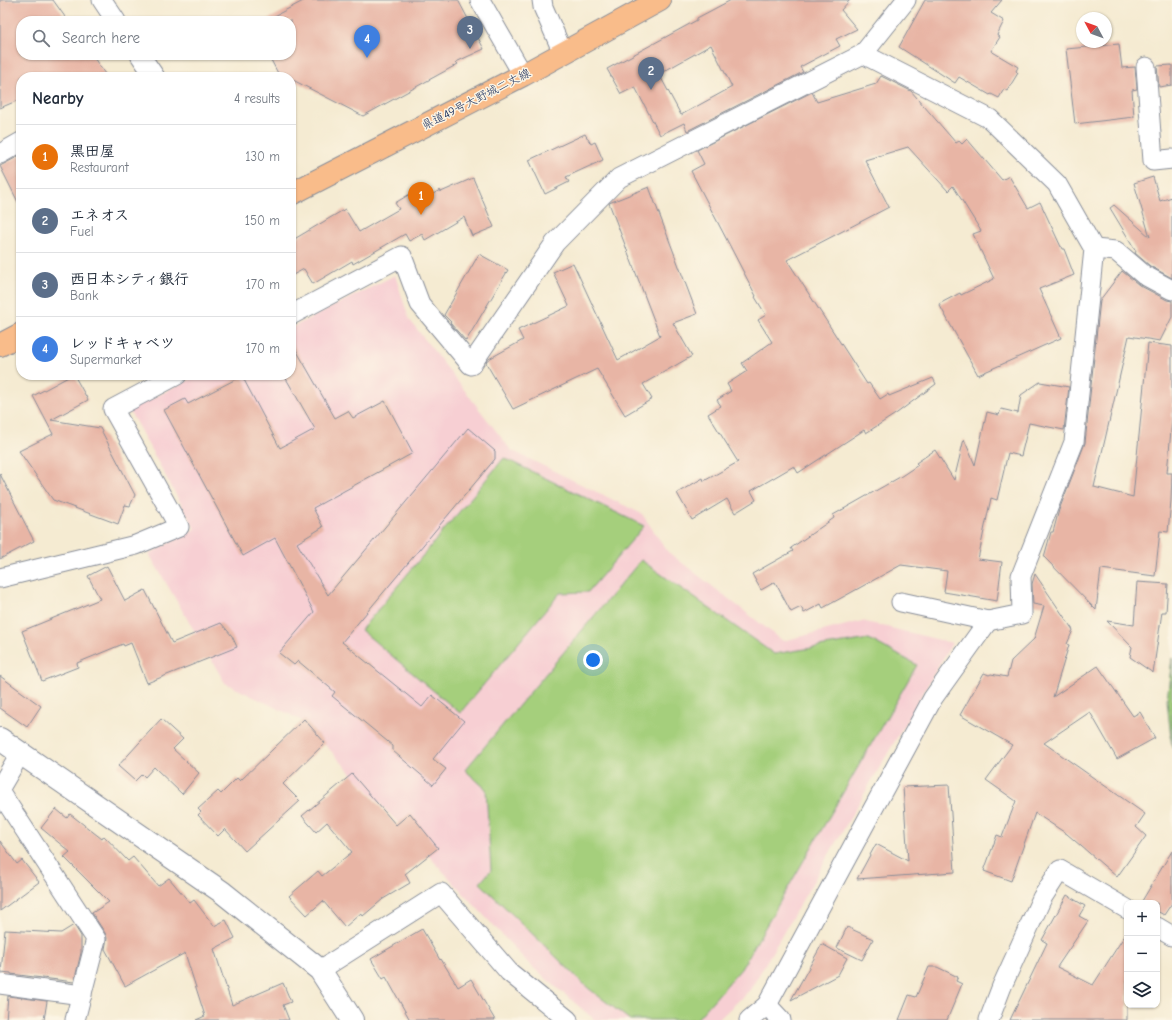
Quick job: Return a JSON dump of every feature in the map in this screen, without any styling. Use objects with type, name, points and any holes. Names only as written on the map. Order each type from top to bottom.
[{"type":"main road","name":"県道49号大野城二丈線","points":[[296,191],[523,75],[660,0]]},
{"type":"main road","points":[[0,344],[16,336]]},
{"type":"street","points":[[102,0],[113,16]]},
{"type":"street","points":[[480,0],[523,75]]},
{"type":"street","points":[[542,0],[543,7],[564,53]]},
{"type":"street","points":[[296,312],[402,256],[420,304],[471,365],[555,243],[618,178],[863,54],[906,0]]},
{"type":"street","points":[[863,54],[990,118],[1057,184],[1094,249],[1074,442],[1021,576],[1022,614],[988,621],[901,602]]},
{"type":"street","points":[[143,60],[152,72]]},
{"type":"street","points":[[1146,67],[1153,160],[1172,159]]},
{"type":"street","points":[[0,154],[16,145]]},
{"type":"street","points":[[1094,249],[1116,251],[1144,275],[1172,290]]},
{"type":"street","points":[[0,578],[136,545],[179,527],[112,409],[167,380]]},
{"type":"street","points":[[750,1020],[767,1005],[933,698],[988,621]]},
{"type":"street","points":[[0,739],[21,752],[222,892],[320,970],[352,1020]]},
{"type":"street","points":[[0,788],[21,752]]},
{"type":"street","points":[[0,792],[96,939],[75,1020]]},
{"type":"street","points":[[989,1020],[1002,986],[1042,898],[1060,870],[1124,908]]},
{"type":"street","points":[[320,970],[441,893],[510,972],[568,1020]]},
{"type":"street","points":[[1160,929],[1172,936]]},
{"type":"street","points":[[0,984],[82,995]]},
{"type":"street","points":[[767,1005],[781,1020]]},
{"type":"shaded area","points":[[395,275],[409,319],[511,450],[642,514],[668,552],[783,641],[862,621],[952,643],[750,990],[718,1020],[595,1020],[530,965],[303,721],[225,683],[149,554],[195,529],[129,410],[189,380],[296,380],[296,325]]},
{"type":"green space","points":[[504,458],[644,526],[588,592],[560,593],[460,713],[361,630]]},
{"type":"green space","points":[[641,560],[774,654],[869,639],[917,665],[741,969],[696,1020],[630,1020],[588,988],[480,883],[491,870],[486,789],[465,770]]},
{"type":"green space","points":[[1172,658],[1172,748],[1167,700]]},
{"type":"building","points":[[0,0],[53,0],[64,16],[16,16],[16,60],[95,60],[104,72],[16,72],[16,101],[0,108]]},
{"type":"building","points":[[305,0],[458,0],[484,49],[456,62],[458,64],[363,116],[296,82],[296,72],[277,72],[271,60],[296,60],[296,16],[275,16]]},
{"type":"building","points":[[731,0],[850,0],[841,10],[857,29],[836,39],[840,46],[800,67],[803,72],[687,131],[684,123],[660,135],[635,87],[621,94],[607,69],[697,20],[697,18]],"holes":[[[711,45],[732,87],[681,115],[659,74]]]},
{"type":"building","points":[[925,0],[1002,0],[991,13],[1004,21],[997,35],[1000,37],[991,51],[1018,67],[1016,71],[1018,73],[1007,91],[1004,89],[999,98],[991,94],[990,95],[959,77],[955,83],[899,47]]},
{"type":"building","points":[[1119,44],[1122,68],[1135,67],[1137,89],[1132,90],[1134,117],[1075,124],[1066,49],[1112,48],[1112,45]]},
{"type":"building","points":[[1172,65],[1172,85],[1159,87],[1157,66]]},
{"type":"building","points":[[881,76],[911,91],[956,143],[959,141],[962,144],[967,139],[1002,180],[1009,176],[1028,208],[1040,202],[1062,249],[1064,249],[1074,275],[1039,289],[1061,338],[978,375],[939,304],[960,293],[961,295],[994,279],[973,234],[981,231],[953,186],[948,191],[908,147],[865,160],[889,207],[787,260],[867,384],[869,383],[880,399],[888,394],[889,396],[933,378],[936,384],[897,413],[866,433],[864,430],[798,473],[794,466],[751,491],[756,500],[735,513],[727,499],[692,520],[677,493],[703,478],[704,481],[738,462],[708,414],[721,406],[717,400],[731,391],[727,384],[747,371],[742,363],[772,342],[758,320],[766,315],[755,297],[756,296],[691,171],[704,164],[697,150],[812,92],[817,102],[876,84]]},
{"type":"building","points":[[585,134],[591,144],[595,142],[603,160],[566,177],[569,182],[545,194],[529,160]]},
{"type":"building","points":[[16,158],[16,198],[0,166]]},
{"type":"building","points":[[1153,177],[1160,201],[1172,197],[1172,278],[1150,266],[1135,253],[1136,251],[1110,208],[1114,205],[1150,237],[1134,183]]},
{"type":"building","points":[[473,178],[494,227],[472,236],[464,217],[425,240],[422,234],[409,241],[405,234],[353,264],[352,261],[313,284],[304,269],[296,273],[296,238],[345,209],[359,232],[399,209],[395,203],[415,191],[421,201],[440,190],[441,192]]},
{"type":"building","points":[[649,187],[697,314],[673,323],[692,356],[643,384],[652,399],[625,415],[597,369],[513,409],[486,363],[487,360],[523,340],[518,330],[569,306],[553,272],[573,263],[618,360],[660,336],[609,203]]},
{"type":"building","points":[[479,254],[508,270],[466,341],[444,315]]},
{"type":"building","points":[[1122,271],[1139,285],[1167,300],[1172,301],[1172,317],[1160,341],[1129,336],[1094,487],[1133,497],[1148,343],[1172,346],[1172,420],[1167,473],[1172,473],[1171,501],[1168,532],[1160,531],[1155,576],[1101,569],[1096,610],[1044,557],[1051,532],[1053,532],[1059,510],[1085,443],[1100,300]]},
{"type":"building","points":[[296,350],[335,418],[348,411],[353,418],[385,401],[413,453],[313,508],[323,527],[297,543],[328,595],[468,428],[495,451],[495,459],[342,642],[422,707],[432,695],[464,721],[433,759],[446,769],[433,785],[393,751],[393,746],[332,696],[335,692],[298,661],[294,665],[279,653],[314,612],[275,538],[243,556],[164,410],[185,399],[188,404],[234,380],[244,380],[280,448],[315,429],[287,380],[296,380]]},
{"type":"building","points":[[63,380],[77,380],[88,400],[51,420],[100,428],[135,495],[130,506],[125,505],[118,524],[53,500],[19,451],[53,434],[33,396]]},
{"type":"building","points":[[1040,382],[1069,387],[1064,430],[1029,423],[1021,456],[1008,453],[997,500],[991,498],[978,559],[1002,562],[997,601],[944,592],[947,571],[901,565],[823,608],[821,604],[804,613],[801,607],[791,612],[775,582],[761,590],[752,574],[793,551],[791,548],[834,518],[833,515],[900,477],[918,465],[916,463],[935,450],[954,480],[964,439],[975,465],[987,412],[999,415],[1001,409],[1018,413],[1021,395]]},
{"type":"building","points":[[0,474],[34,541],[0,559]]},
{"type":"building","points":[[107,566],[125,601],[145,590],[172,643],[221,623],[232,636],[237,647],[147,683],[131,643],[124,646],[123,644],[77,663],[78,667],[42,681],[22,631],[100,599],[88,576]]},
{"type":"building","points":[[1035,574],[1073,630],[1067,644],[1069,645],[1053,697],[1098,666],[1133,716],[1140,712],[1155,738],[1117,759],[1090,712],[1044,743],[1145,814],[1136,827],[1146,836],[1117,877],[1067,834],[1035,813],[1011,881],[984,871],[997,835],[1002,837],[1016,801],[986,780],[1012,745],[960,715],[984,673],[1007,677],[1011,661],[1034,639],[1044,606],[1033,604],[1032,584]]},
{"type":"building","points":[[1137,582],[1168,584],[1166,612],[1162,612],[1153,673],[1130,657],[1132,647],[1107,621],[1134,625]]},
{"type":"building","points":[[0,676],[41,706],[27,727],[0,708]]},
{"type":"building","points":[[161,719],[183,739],[173,749],[199,773],[182,794],[154,767],[145,777],[142,774],[135,781],[118,766]]},
{"type":"building","points":[[304,719],[325,743],[283,784],[300,801],[245,851],[225,829],[218,836],[198,815],[201,812],[198,809],[218,791],[221,794],[237,778],[240,781]]},
{"type":"building","points":[[352,774],[396,825],[410,813],[438,848],[405,874],[410,883],[383,899],[363,916],[361,913],[345,927],[323,901],[307,915],[289,896],[318,871],[322,876],[352,852],[327,822],[316,832],[302,816]]},
{"type":"building","points":[[949,785],[955,872],[857,879],[876,844],[908,861],[903,787]]},
{"type":"building","points":[[56,809],[67,818],[70,814],[102,839],[104,836],[128,861],[133,857],[158,886],[169,878],[190,903],[194,900],[214,926],[226,920],[235,938],[214,949],[232,1005],[283,983],[291,1002],[283,1005],[289,1020],[196,1020],[205,1016],[185,953],[125,986],[105,949],[107,938],[105,933],[92,913],[109,902],[64,857],[70,852],[41,828]]},
{"type":"building","points":[[0,841],[17,864],[22,860],[39,882],[0,911]]},
{"type":"building","points":[[1172,851],[1172,903],[1164,915],[1160,913],[1160,900],[1143,900]]},
{"type":"building","points":[[1067,895],[1085,906],[1079,916],[1088,921],[1057,967],[1093,985],[1124,937],[1124,1008],[1127,1008],[1127,1020],[1010,1020],[1047,943],[1042,940]]},
{"type":"building","points":[[74,925],[81,936],[81,953],[74,982],[1,972],[5,930],[61,933]]},
{"type":"building","points":[[847,927],[873,939],[862,960],[837,948]]},
{"type":"building","points":[[422,929],[458,987],[471,979],[495,1020],[410,1020],[386,977],[383,979],[371,959]]},
{"type":"building","points":[[822,944],[847,958],[838,975],[791,1000]]},
{"type":"building","points":[[929,967],[937,967],[958,977],[956,981],[962,984],[947,1020],[899,1020],[909,995],[916,997]]},
{"type":"building","points":[[8,996],[47,1001],[44,1020],[6,1020]]},
{"type":"place","name":"西日本シティ銀行","points":[[470,49]]},
{"type":"place","name":"レッドキャベツ","points":[[367,58]]},
{"type":"place","name":"エネオス","points":[[651,90]]},
{"type":"place","name":"黒田屋","points":[[421,215]]}]
